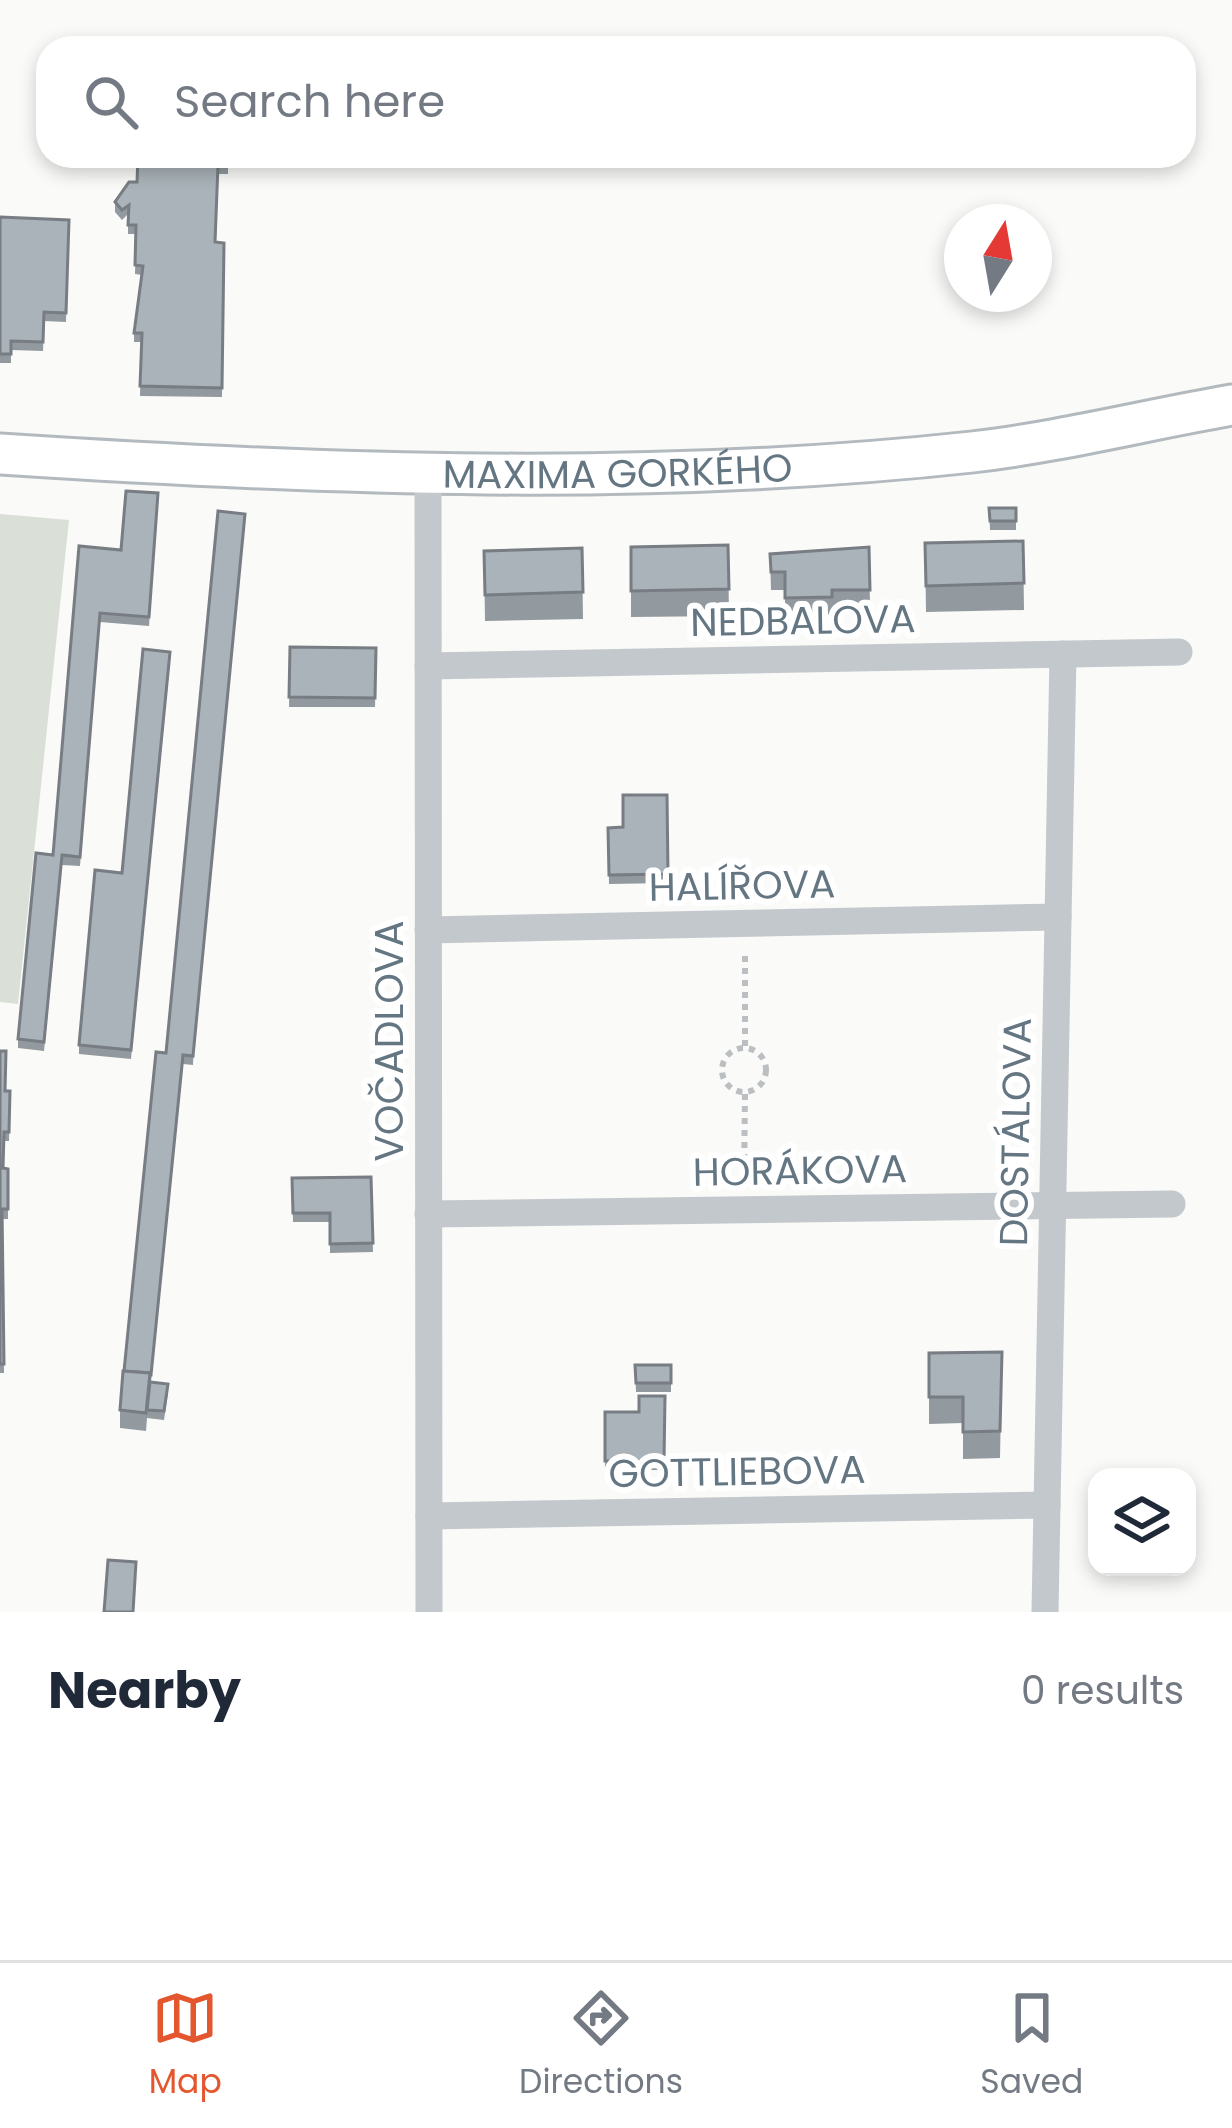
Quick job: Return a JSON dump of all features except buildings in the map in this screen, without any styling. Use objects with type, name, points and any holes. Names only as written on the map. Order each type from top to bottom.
[{"type":"street","name":"MAXIMA GORKÉHO","points":[[0,454],[170,465],[639,473],[974,452],[1232,405]]},
{"type":"street","name":"VOČADLOVA","points":[[428,470],[429,1612]]},
{"type":"street","name":"NEDBALOVA","points":[[428,666],[1179,652]]},
{"type":"street","name":"DOSTÁLOVA","points":[[1045,1612],[1063,655]]},
{"type":"street","name":"HALÍŘOVA","points":[[428,930],[1058,917]]},
{"type":"street","name":"HORÁKOVA","points":[[428,1214],[1172,1204]]},
{"type":"street","name":"GOTTLIEBOVA","points":[[429,1516],[1047,1505]]},
{"type":"path","points":[[745,924],[745,1048]]},
{"type":"path","points":[[745,1048],[759,1053],[766,1066],[758,1087],[745,1092],[730,1087],[722,1066],[730,1052],[745,1048]]},
{"type":"path","points":[[744,1210],[745,1092]]},
{"type":"shaded area","points":[[0,514],[69,520],[18,1004],[0,1002]]}]
